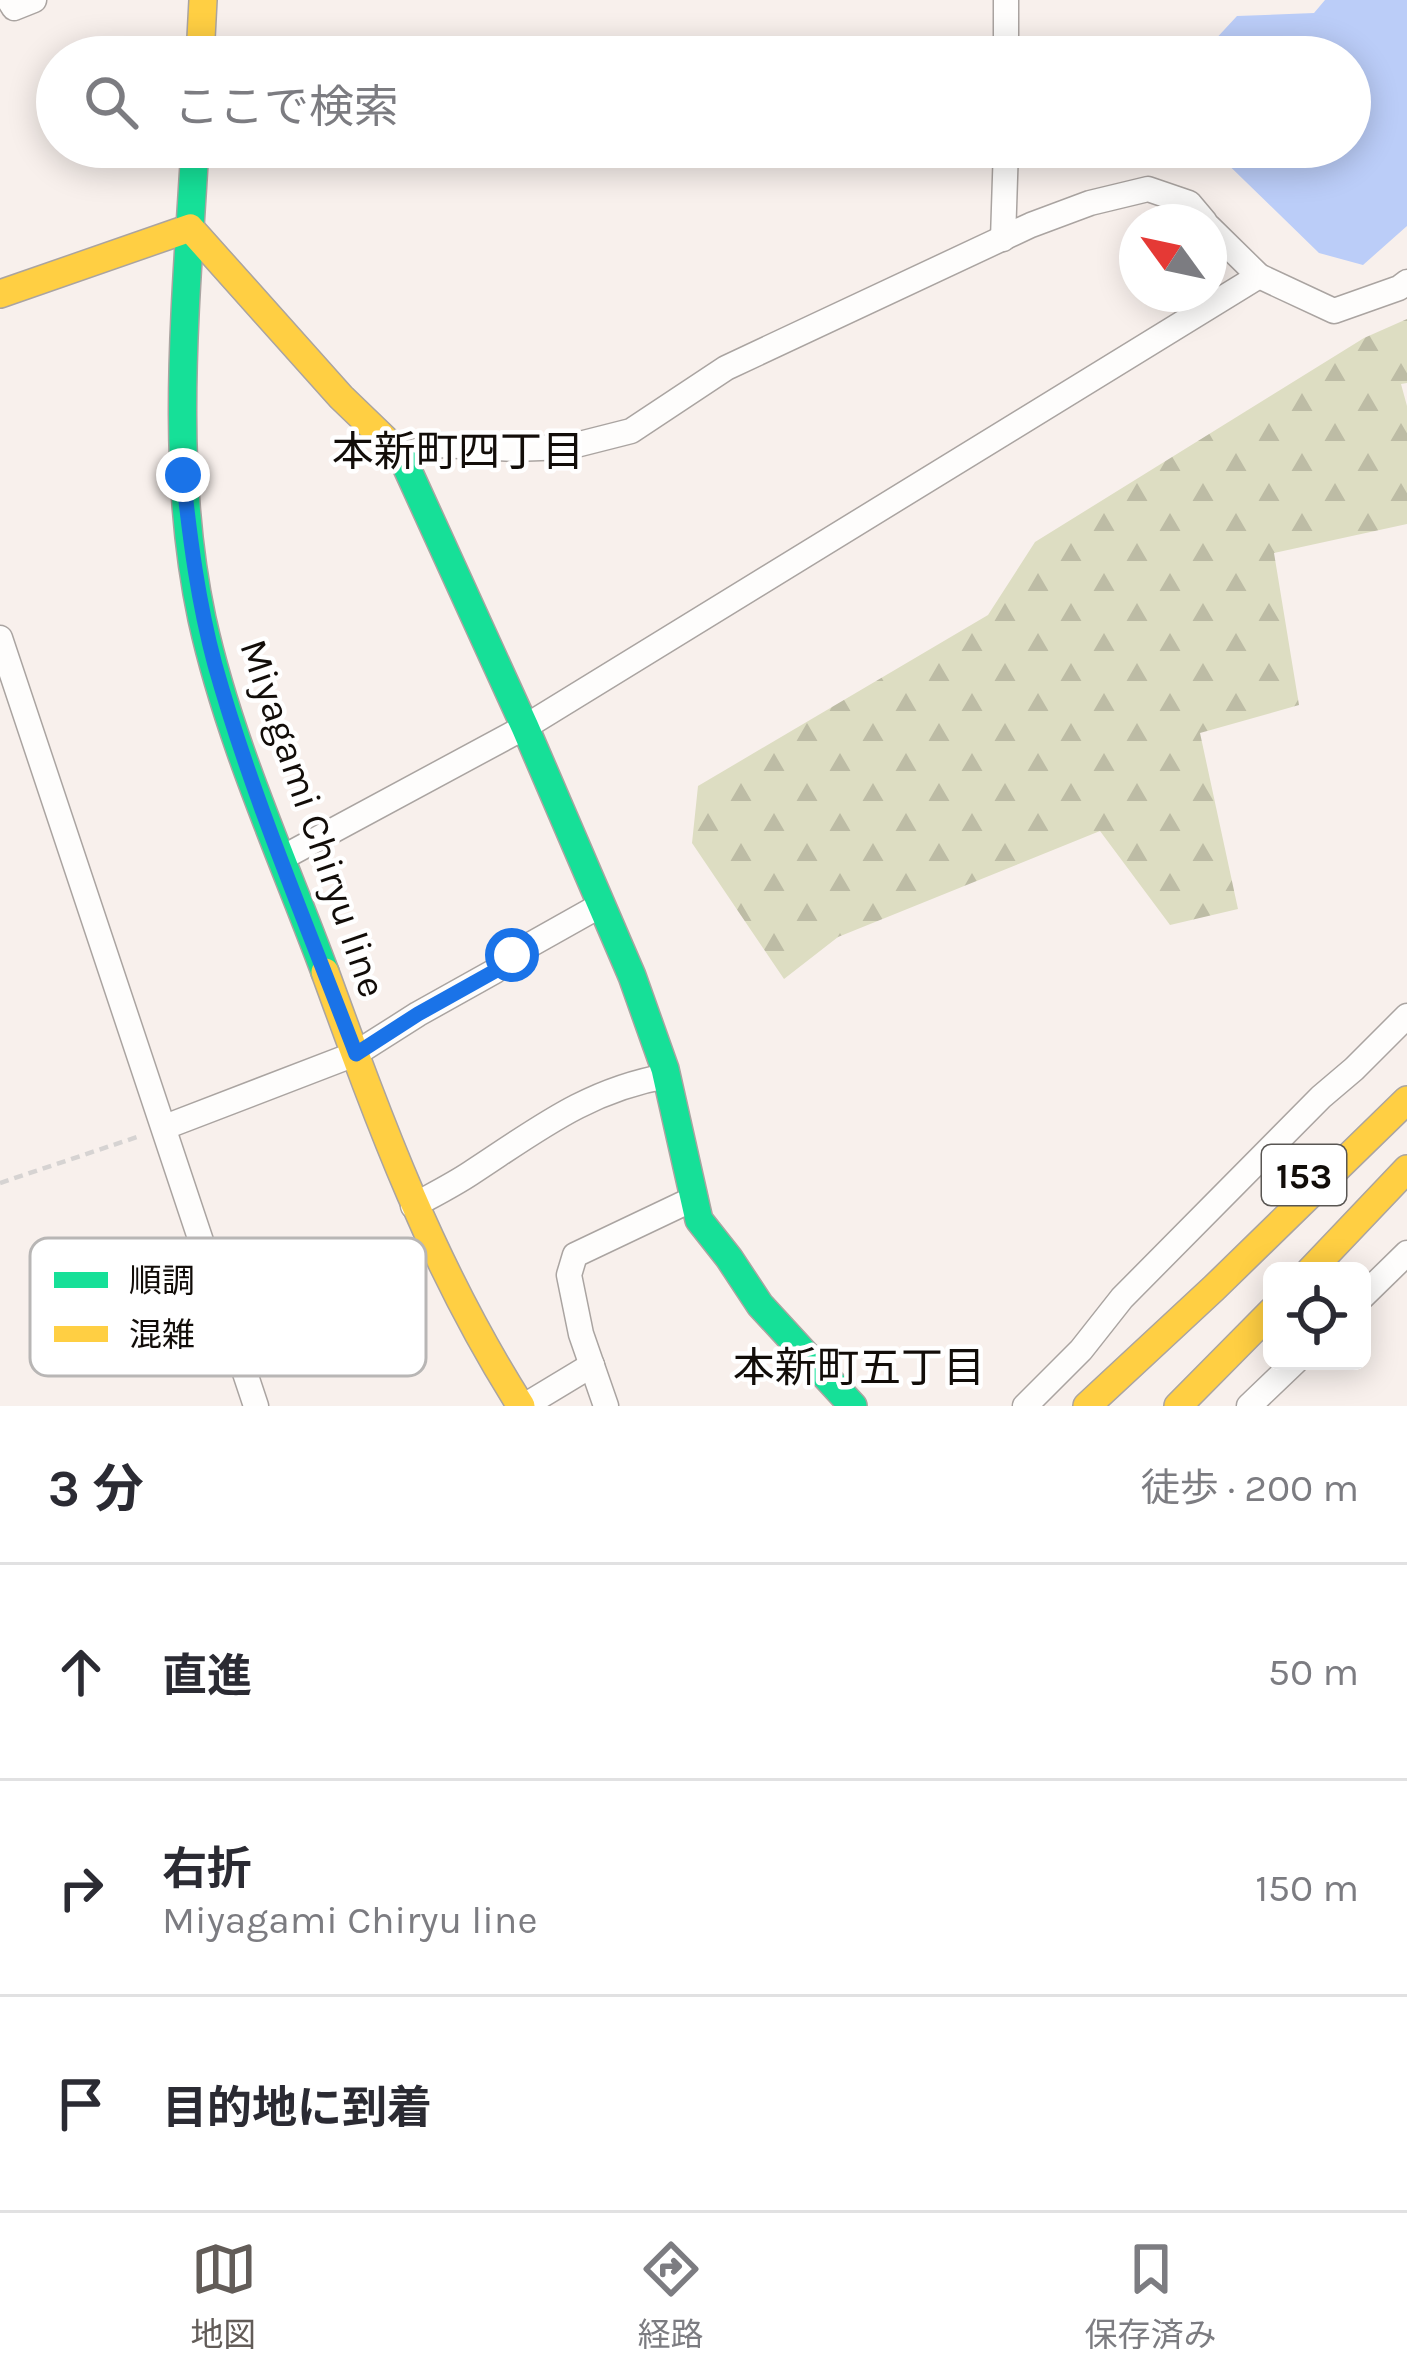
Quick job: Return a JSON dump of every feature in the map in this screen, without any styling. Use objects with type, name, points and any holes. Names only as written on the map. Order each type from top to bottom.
[{"type":"main road","points":[[201,36],[203,0]]},
{"type":"main road","name":"Miyagami Chiryu line","points":[[194,168],[183,475],[195,577],[214,662],[241,748],[413,1206],[471,1327],[522,1406]]},
{"type":"main road","points":[[0,294],[190,228],[341,397],[401,455],[632,976],[667,1076],[699,1220],[760,1305],[853,1406]]},
{"type":"main road","name":"153","points":[[1214,1288],[1259,1218],[1407,1075]]},
{"type":"main road","name":"153","points":[[1087,1406],[1407,1100]]},
{"type":"main road","name":"153","points":[[1319,1262],[1407,1169]]},
{"type":"main road","name":"153","points":[[1343,1262],[1407,1201]]},
{"type":"main road","points":[[1178,1406],[1263,1322]]},
{"type":"street","points":[[9,0],[14,8],[34,0]]},
{"type":"street","points":[[1006,0],[1006,36]]},
{"type":"street","points":[[1004,239],[1006,168]]},
{"type":"street","points":[[401,455],[441,446],[568,447],[631,431],[727,368],[1031,225],[1090,203],[1148,189],[1191,204]]},
{"type":"street","points":[[1227,244],[1259,276],[1334,311],[1407,282]]},
{"type":"street","points":[[282,858],[525,728],[1259,276]]},
{"type":"street","points":[[0,638],[201,1238]]},
{"type":"street","points":[[165,1127],[356,1054],[601,904]]},
{"type":"street","points":[[1025,1406],[1081,1350],[1123,1298],[1407,1016]]},
{"type":"street","points":[[413,1206],[568,1109],[667,1076]]},
{"type":"street","points":[[605,1406],[581,1334],[569,1275],[575,1255],[695,1198]]},
{"type":"street","points":[[1371,1288],[1407,1253]]},
{"type":"street","points":[[522,1406],[592,1365]]},
{"type":"street","points":[[1249,1406],[1287,1370]]},
{"type":"street","points":[[246,1376],[256,1406]]},
{"type":"path","points":[[0,1183],[165,1127]]},
{"type":"green space","points":[[1407,319],[1407,383],[1401,384],[1407,406],[1407,524],[1274,553],[1299,705],[1200,733],[1238,909],[1170,925],[1100,831],[838,937],[784,979],[692,843],[698,786],[988,615],[1035,542],[1364,338]]},
{"type":"water","points":[[1325,0],[1407,0],[1407,226],[1363,265],[1319,253],[1232,168],[1371,168],[1371,36],[1218,36],[1237,16],[1314,13]]},
{"type":"traffic: fast","points":[[194,168],[183,384],[192,561],[202,619],[227,709],[325,972]]},
{"type":"traffic: fast","points":[[395,449],[525,727],[632,976],[665,1069],[699,1220],[760,1305],[853,1406]]},
{"type":"traffic: slow","points":[[201,36],[203,0]]},
{"type":"traffic: slow","points":[[0,294],[190,228],[341,397],[395,449]]},
{"type":"traffic: slow","points":[[325,972],[388,1140],[435,1248],[521,1406]]},
{"type":"traffic: slow","points":[[1087,1406],[1407,1100]]},
{"type":"traffic: slow","points":[[1319,1262],[1407,1169]]},
{"type":"traffic: slow","points":[[1178,1406],[1263,1320]]},
{"type":"district","name":"本新町四丁目","points":[[458,451]]},
{"type":"district","name":"本新町五丁目","points":[[859,1367]]},
{"type":"route","points":[[183,475],[195,577],[214,662],[241,748],[356,1054],[495,971],[512,955]]}]
